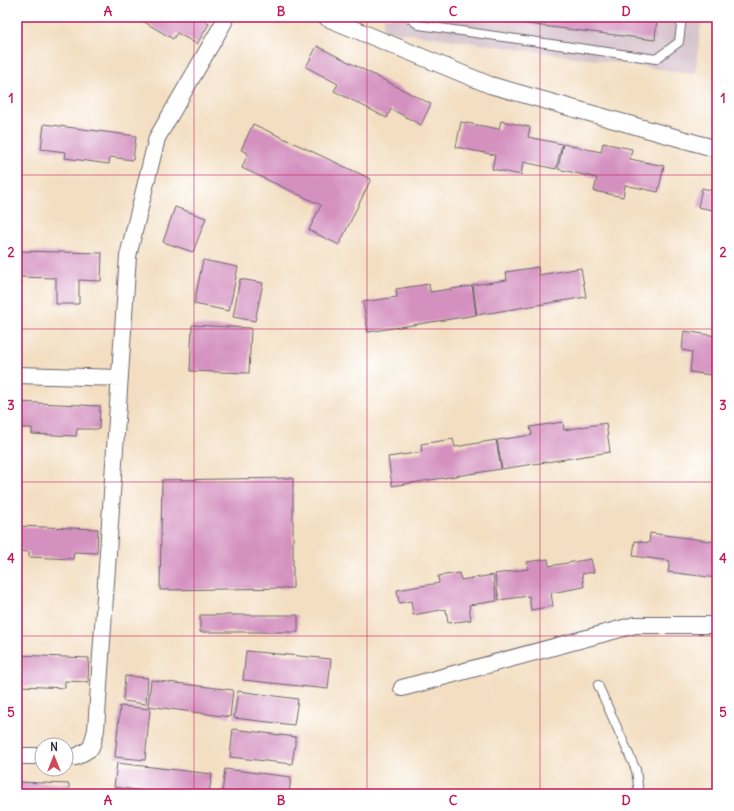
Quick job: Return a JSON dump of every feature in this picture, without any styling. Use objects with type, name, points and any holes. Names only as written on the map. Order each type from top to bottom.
[{"type":"street","points":[[74,757],[91,748],[96,730],[128,256],[157,138],[224,22],[223,17]]},
{"type":"street","points":[[327,18],[490,85],[717,149]]},
{"type":"street","points":[[17,375],[120,378]]},
{"type":"street","points":[[402,688],[635,625],[717,625]]},
{"type":"street","points":[[17,756],[34,756]]},
{"type":"lane","points":[[408,17],[419,25],[656,59],[679,42],[682,17]]},
{"type":"lane","points":[[598,685],[636,770],[639,794]]},
{"type":"shaded area","points":[[384,17],[702,17],[695,74],[383,30]]},
{"type":"building","points":[[136,17],[198,17],[209,24],[197,44],[177,33],[173,39]]},
{"type":"building","points":[[470,17],[657,17],[655,40]]},
{"type":"building","points":[[317,46],[431,104],[421,125],[391,109],[387,118],[334,91],[338,84],[306,67]]},
{"type":"building","points":[[501,121],[530,127],[528,137],[562,144],[556,169],[523,162],[521,175],[492,169],[495,155],[456,147],[461,122],[499,129]]},
{"type":"building","points":[[44,124],[136,136],[133,160],[110,157],[109,164],[65,158],[66,152],[41,149]]},
{"type":"building","points":[[253,124],[371,179],[339,245],[309,230],[321,205],[242,168],[248,153],[241,150]]},
{"type":"building","points":[[603,143],[632,149],[630,159],[664,166],[658,192],[625,185],[623,197],[594,191],[597,178],[558,169],[563,144],[601,152]]},
{"type":"building","points":[[715,184],[717,184],[717,211],[698,207],[702,188],[713,191]]},
{"type":"building","points":[[175,207],[206,218],[193,252],[163,242]]},
{"type":"building","points":[[17,251],[102,253],[101,281],[79,280],[79,304],[56,304],[56,278],[17,277]]},
{"type":"building","points":[[203,260],[238,267],[229,311],[194,304]]},
{"type":"building","points":[[538,267],[539,275],[581,268],[586,297],[477,315],[473,285],[507,280],[506,272]]},
{"type":"building","points":[[240,279],[263,283],[255,321],[233,317]]},
{"type":"building","points":[[429,284],[430,292],[472,286],[476,315],[368,332],[363,302],[397,297],[396,289]]},
{"type":"building","points":[[192,325],[251,328],[249,373],[190,371]]},
{"type":"building","points":[[684,331],[717,336],[717,376],[690,372],[692,352],[682,350]]},
{"type":"building","points":[[17,402],[100,406],[99,429],[77,429],[76,436],[32,434],[32,428],[17,428]]},
{"type":"building","points":[[563,422],[564,430],[606,423],[610,452],[502,469],[497,440],[532,435],[530,427]]},
{"type":"building","points":[[453,439],[455,447],[496,440],[501,469],[392,486],[388,457],[422,452],[421,444]]},
{"type":"building","points":[[293,478],[293,588],[160,590],[162,480]]},
{"type":"building","points":[[17,526],[98,529],[97,553],[74,552],[73,559],[29,557],[29,552],[17,551]]},
{"type":"building","points":[[650,533],[717,542],[717,578],[668,572],[670,561],[633,556],[635,541],[649,543]]},
{"type":"building","points":[[548,559],[549,566],[591,559],[594,572],[582,574],[584,587],[551,593],[553,606],[531,610],[529,596],[499,600],[495,574],[528,569],[527,562]]},
{"type":"building","points":[[459,573],[461,580],[493,575],[497,601],[469,605],[471,620],[448,623],[446,609],[413,615],[411,601],[399,603],[397,590],[439,583],[438,576]]},
{"type":"building","points":[[200,615],[298,615],[298,632],[200,632]]},
{"type":"building","points":[[246,651],[331,659],[328,689],[243,680]]},
{"type":"building","points":[[17,655],[89,658],[88,682],[65,681],[65,688],[21,686],[21,680],[17,680]]},
{"type":"building","points":[[125,676],[148,678],[146,704],[123,701]]},
{"type":"building","points":[[151,680],[233,690],[230,717],[148,706]]},
{"type":"building","points":[[238,691],[298,699],[294,725],[234,718]]},
{"type":"building","points":[[120,706],[150,709],[145,760],[115,757]]},
{"type":"building","points":[[233,729],[296,737],[292,764],[230,757]]},
{"type":"building","points":[[117,763],[212,774],[209,794],[169,794],[114,787]]},
{"type":"building","points":[[225,769],[291,777],[289,794],[222,794]]},
{"type":"building","points":[[17,782],[69,784],[69,794],[17,794]]}]
